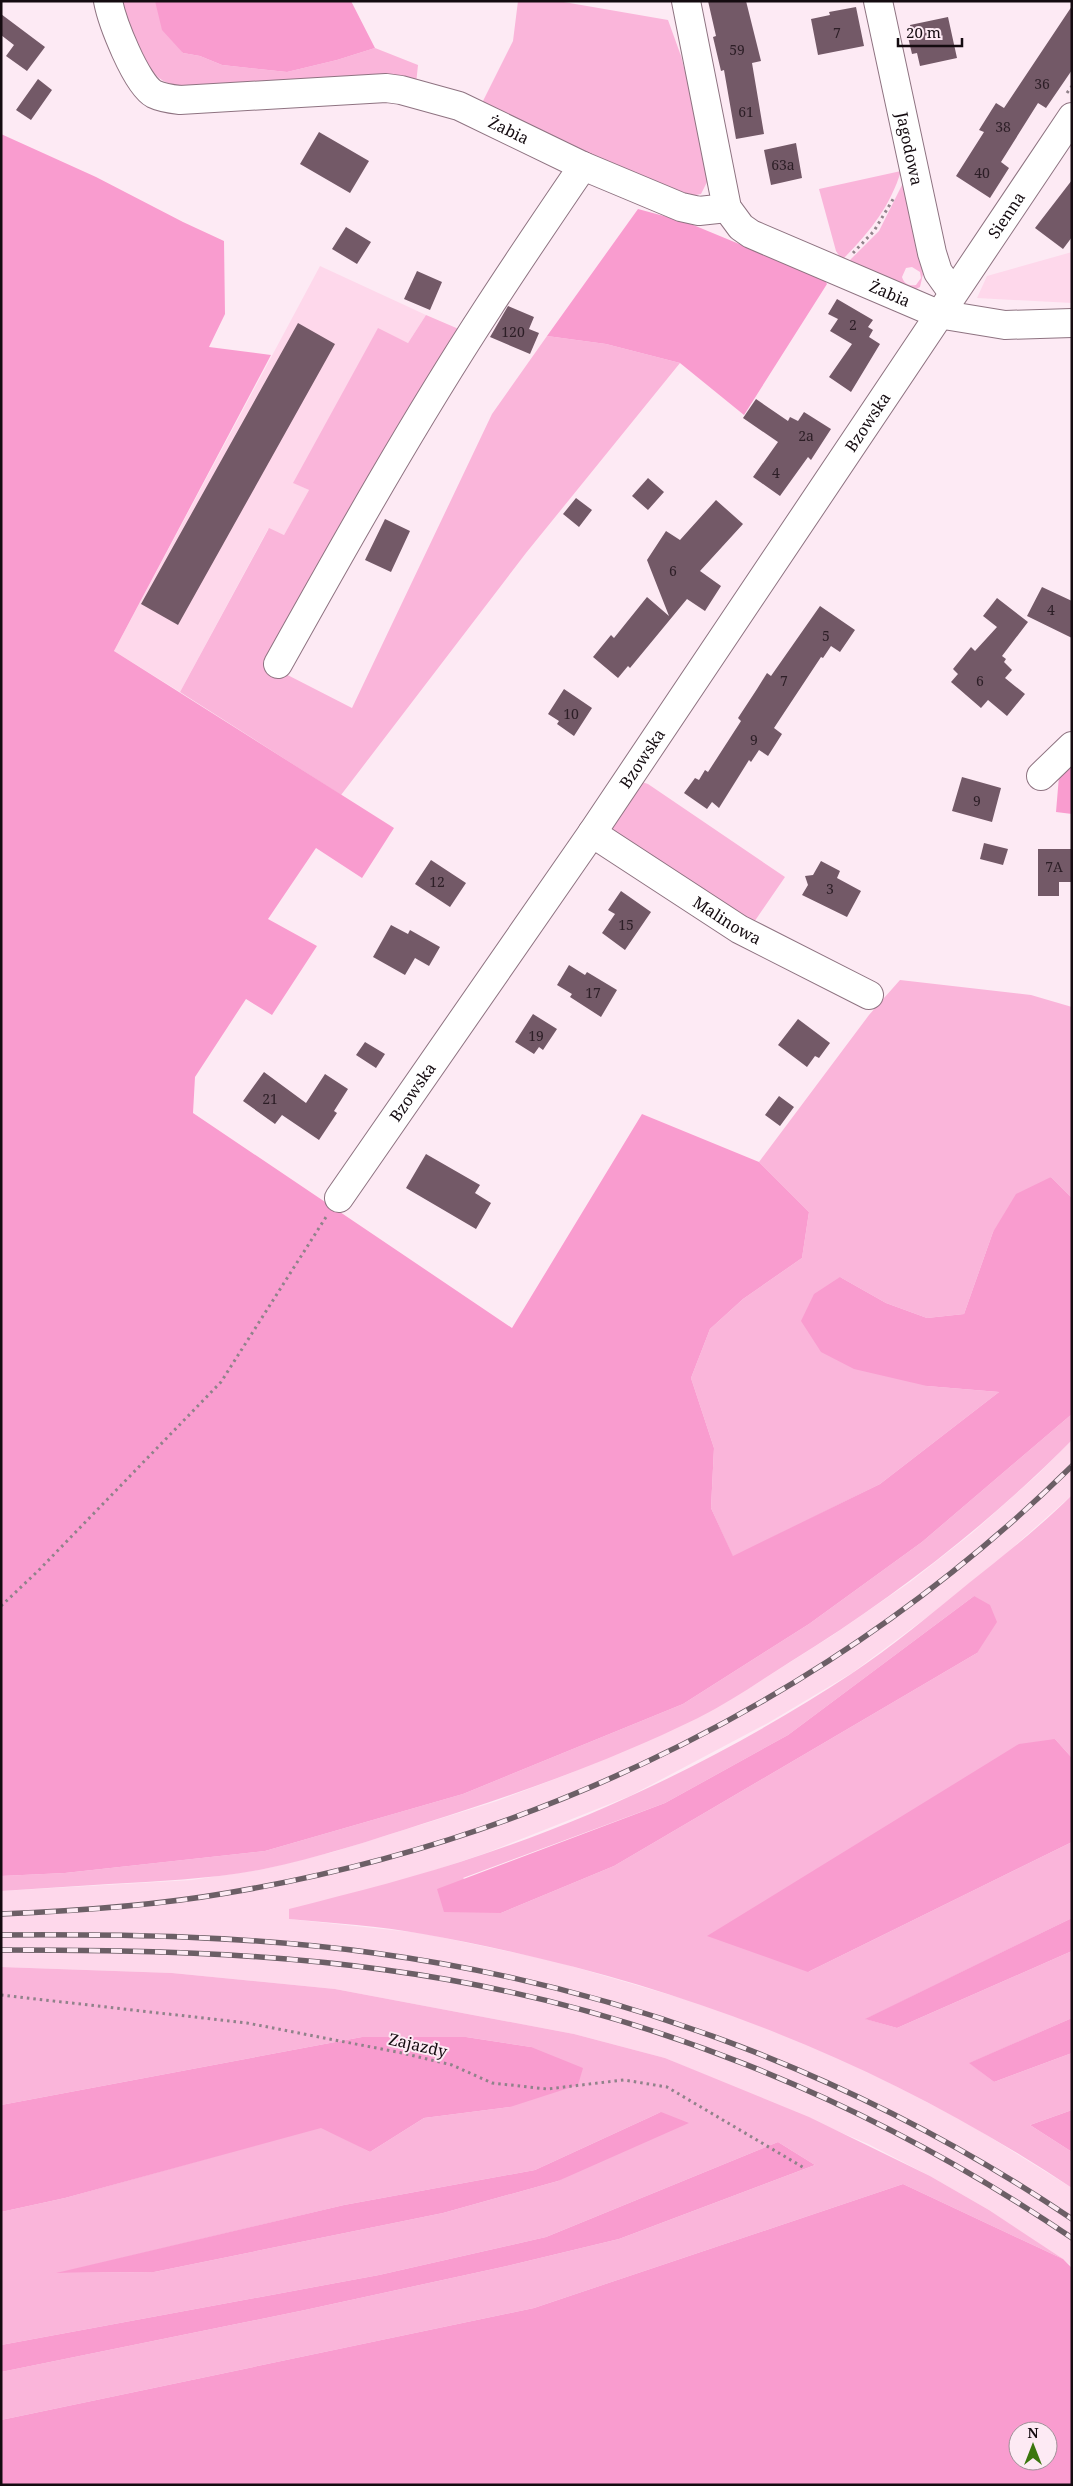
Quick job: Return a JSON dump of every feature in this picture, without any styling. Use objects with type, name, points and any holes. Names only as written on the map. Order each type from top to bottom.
[{"type":"street","name":"Żabia","points":[[108,1],[125,48],[145,86],[154,94],[166,98],[189,99],[386,88],[401,90],[459,106],[583,166],[681,207],[700,211],[727,208]]},
{"type":"street","name":"Żabia","points":[[686,1],[727,208],[741,227],[751,234],[1005,325],[1072,323]]},
{"type":"street","name":"Jagodowa","points":[[878,1],[932,253],[946,303]]},
{"type":"street","name":"Sienna","points":[[946,303],[1072,117]]},
{"type":"street","points":[[278,664],[358,520],[428,403],[488,308],[583,166]]},
{"type":"street","name":"Bzowska","points":[[339,1198],[592,833],[946,303]]},
{"type":"street","points":[[1041,776],[1072,746]]},
{"type":"street","name":"Malinowa","points":[[592,833],[739,929],[869,995]]},
{"type":"path","points":[[849,257],[874,231],[896,192]]},
{"type":"path","points":[[1,1606],[38,1571],[221,1382],[339,1198]]},
{"type":"path","name":"Zajazdy","points":[[1,1995],[247,2023],[402,2053],[452,2065],[492,2083],[547,2089],[624,2080],[667,2087],[806,2169]]},
{"type":"shaded area","points":[[119,1],[155,1],[183,53],[200,56],[222,65],[287,72],[337,60],[375,48],[418,65],[416,84],[197,88],[172,84],[159,78],[145,62],[134,42]]},
{"type":"shaded area","points":[[155,1],[351,1],[375,48],[337,60],[287,72],[222,65],[200,56],[183,53],[162,30]]},
{"type":"shaded area","points":[[518,1],[558,1],[668,20],[681,56],[703,142],[708,170],[707,182],[701,194],[691,196],[586,154],[482,103],[513,41]]},
{"type":"shaded area","points":[[1,134],[96,177],[224,241],[225,314],[209,347],[271,355],[114,651],[394,828],[362,878],[316,848],[268,919],[317,946],[272,1015],[246,999],[195,1077],[193,1113],[512,1328],[642,1114],[759,1162],[809,1212],[802,1258],[743,1299],[710,1329],[691,1378],[714,1448],[711,1508],[733,1556],[880,1484],[999,1392],[927,1386],[854,1369],[821,1352],[801,1321],[814,1294],[840,1277],[886,1303],[927,1318],[964,1314],[993,1232],[1016,1194],[1051,1177],[1072,1198],[1072,1414],[922,1542],[809,1624],[683,1704],[463,1794],[265,1851],[65,1873],[1,1876]]},
{"type":"shaded area","points":[[901,171],[891,196],[878,219],[842,260],[836,251],[819,189]]},
{"type":"shaded area","points":[[903,183],[923,274],[920,287],[916,289],[848,262],[879,231]],"holes":[[[912,267],[920,272],[921,278],[916,285],[907,284],[902,277],[906,268]]]},
{"type":"shaded area","points":[[638,209],[686,222],[824,279],[827,284],[744,415],[680,363],[606,344],[547,336]]},
{"type":"shaded area","points":[[1072,252],[1072,303],[977,298],[987,276]]},
{"type":"shaded area","points":[[320,266],[426,315],[408,343],[378,329],[294,483],[309,490],[297,512],[284,535],[268,529],[180,692],[114,651]]},
{"type":"shaded area","points":[[426,315],[461,330],[268,665],[352,708],[492,414],[547,336],[606,344],[680,363],[526,553],[341,795],[180,692],[269,528],[284,535],[309,490],[293,483],[378,328],[408,343]]},
{"type":"shaded area","points":[[1072,759],[1072,814],[1056,812],[1059,776]]},
{"type":"shaded area","points":[[636,780],[648,784],[785,877],[750,928],[609,831]]},
{"type":"shaded area","points":[[900,980],[1031,995],[1072,1007],[1072,1198],[1051,1177],[993,1232],[964,1314],[927,1318],[886,1303],[840,1277],[927,1386],[999,1392],[880,1484],[733,1557],[711,1508],[714,1448],[691,1378],[710,1329],[743,1299],[802,1258],[809,1212],[759,1162],[869,1015]]},
{"type":"shaded area","points":[[1072,1414],[1072,1440],[1040,1472],[937,1560],[902,1587],[828,1638],[710,1712],[665,1734],[563,1776],[495,1800],[365,1842],[284,1865],[245,1872],[167,1881],[1,1891],[1,1876],[65,1873],[265,1851],[463,1794],[683,1704],[809,1624],[922,1542]]},
{"type":"shaded area","points":[[1072,1440],[1072,1495],[1000,1559],[930,1615],[852,1673],[768,1723],[630,1796],[486,1853],[289,1919],[421,1933],[554,1961],[691,2001],[751,2021],[859,2067],[969,2124],[1072,2188],[1072,2266],[989,2210],[930,2176],[868,2144],[665,2058],[574,2034],[335,1989],[172,1973],[1,1967],[1,1891],[192,1880],[264,1869],[333,1852],[497,1801],[571,1773],[751,1687],[833,1635],[910,1582],[972,1533],[1036,1476]]},
{"type":"shaded area","points":[[1072,1495],[1072,1758],[1055,1739],[808,1972],[1072,1842],[1072,1918],[866,2019],[897,2028],[1072,1951],[1072,2018],[970,2063],[994,2082],[1072,2053],[1072,2110],[1030,2125],[1072,2152],[1072,2188],[996,2141],[919,2098],[841,2060],[761,2027],[679,1998],[596,1973],[510,1952],[423,1934],[289,1919],[289,1909],[436,1869],[532,1837],[627,1798],[720,1752],[809,1701],[881,1653],[1035,1530]],"holes":[[[974,1596],[977,1653],[614,1866],[501,1913],[463,1878],[665,1803],[788,1735]]]},
{"type":"shaded area","points":[[974,1596],[990,1605],[997,1622],[977,1653],[614,1866],[501,1913],[444,1912],[437,1889],[665,1803],[788,1735]]},
{"type":"shaded area","points":[[1055,1739],[1072,1758],[1072,1842],[808,1972],[707,1936],[1019,1744]]},
{"type":"shaded area","points":[[1072,1918],[1072,1951],[897,2028],[865,2019]]},
{"type":"shaded area","points":[[1,1967],[172,1973],[335,1989],[574,2034],[665,2058],[809,2117],[930,2176],[989,2210],[1063,2259],[903,2184],[534,2308],[1,2420],[1,2372],[305,2310],[507,2266],[619,2239],[815,2165],[778,2142],[546,2237],[379,2275],[1,2345],[1,2212],[65,2198],[321,2127],[370,2152],[424,2118],[510,2107],[531,2047],[466,2037],[362,2037],[1,2105]],"holes":[[[661,2112],[558,2181],[443,2213],[154,2272],[59,2273],[344,2205],[535,2170]]]},
{"type":"shaded area","points":[[1072,2018],[1072,2053],[994,2082],[969,2063]]},
{"type":"shaded area","points":[[362,2037],[466,2037],[531,2047],[583,2068],[578,2085],[510,2107],[424,2118],[370,2152],[321,2128],[65,2198],[1,2212],[1,2105]]},
{"type":"shaded area","points":[[1072,2110],[1072,2152],[1030,2125]]},
{"type":"shaded area","points":[[661,2112],[689,2123],[558,2181],[443,2213],[154,2272],[56,2273],[344,2205],[535,2170]]},
{"type":"shaded area","points":[[778,2142],[815,2165],[619,2239],[507,2266],[305,2310],[1,2372],[1,2345],[379,2275],[546,2237]]},
{"type":"shaded area","points":[[903,2184],[1063,2259],[1072,2268],[1072,2485],[1,2485],[1,2420],[534,2308]]},
{"type":"building","points":[[708,1],[746,1],[761,61],[752,63],[764,134],[736,139],[724,70],[721,71],[713,37],[716,36]]},
{"type":"building","points":[[1072,6],[1072,70],[1046,108],[1038,103],[1001,162],[1009,168],[990,198],[956,176],[984,132],[979,130],[996,103],[1004,108]]},
{"type":"building","points":[[856,7],[864,46],[818,55],[811,19],[830,15],[829,12]]},
{"type":"building","points":[[1,14],[45,47],[27,71],[6,56],[14,45],[1,35]]},
{"type":"building","points":[[948,17],[957,58],[920,66],[917,53],[912,54],[908,37],[912,37],[910,25]]},
{"type":"building","points":[[38,79],[52,90],[31,120],[16,110]]},
{"type":"building","points":[[319,132],[369,161],[350,193],[300,164]]},
{"type":"building","points":[[796,143],[802,178],[771,185],[764,150]]},
{"type":"building","points":[[1072,180],[1072,237],[1063,249],[1035,228]]},
{"type":"building","points":[[346,227],[371,242],[357,264],[332,249]]},
{"type":"building","points":[[417,271],[442,282],[430,310],[404,299]]},
{"type":"building","points":[[837,299],[873,320],[868,327],[873,330],[869,337],[880,344],[851,392],[829,377],[852,344],[830,331],[838,319],[828,314]]},
{"type":"building","points":[[508,306],[534,317],[529,329],[539,333],[530,354],[490,337]]},
{"type":"building","points":[[298,323],[335,344],[178,625],[141,604]]},
{"type":"building","points":[[756,399],[788,421],[790,417],[798,421],[804,412],[831,429],[811,460],[808,457],[780,496],[753,477],[778,442],[743,418]]},
{"type":"building","points":[[648,478],[664,492],[648,510],[632,496]]},
{"type":"building","points":[[576,498],[592,510],[579,527],[563,514]]},
{"type":"building","points":[[716,500],[743,524],[700,571],[721,586],[705,611],[687,599],[630,668],[628,666],[618,678],[593,657],[611,635],[614,638],[647,597],[669,616],[647,560],[666,531],[680,540]]},
{"type":"building","points":[[385,519],[410,531],[391,572],[365,560]]},
{"type":"building","points":[[1042,587],[1072,601],[1072,638],[1027,616]]},
{"type":"building","points":[[997,598],[1028,622],[1002,656],[1006,659],[1004,662],[1012,670],[1005,678],[1025,694],[1007,716],[988,700],[981,708],[951,682],[958,674],[953,669],[971,647],[975,651],[997,627],[983,616]]},
{"type":"building","points":[[820,606],[855,630],[840,652],[831,646],[823,658],[821,657],[774,728],[782,734],[768,756],[759,750],[751,762],[749,760],[719,808],[712,802],[707,809],[684,793],[695,778],[699,780],[705,770],[708,772],[741,721],[738,718],[767,673],[771,676]]},
{"type":"building","points":[[564,689],[592,708],[574,736],[557,724],[559,721],[548,714]]},
{"type":"building","points":[[962,777],[1001,788],[992,822],[952,811]]},
{"type":"building","points":[[984,843],[1008,849],[1003,865],[980,859]]},
{"type":"building","points":[[1038,849],[1071,849],[1071,882],[1059,882],[1059,896],[1038,896]]},
{"type":"building","points":[[431,860],[466,883],[450,907],[415,884]]},
{"type":"building","points":[[821,861],[840,871],[837,878],[861,891],[847,917],[802,895],[808,885],[805,876],[813,875]]},
{"type":"building","points":[[621,891],[651,912],[625,950],[602,933],[615,914],[608,910]]},
{"type":"building","points":[[391,925],[408,934],[410,930],[440,947],[429,966],[415,958],[405,975],[373,957]]},
{"type":"building","points":[[569,965],[585,975],[587,972],[617,990],[601,1017],[570,997],[572,994],[557,985]]},
{"type":"building","points":[[533,1014],[557,1029],[543,1050],[539,1047],[534,1054],[515,1042]]},
{"type":"building","points":[[798,1019],[830,1043],[819,1058],[815,1056],[807,1067],[778,1045]]},
{"type":"building","points":[[365,1042],[385,1054],[376,1068],[356,1055]]},
{"type":"building","points":[[264,1072],[306,1103],[325,1074],[348,1089],[334,1111],[337,1113],[319,1140],[282,1115],[275,1124],[243,1101]]},
{"type":"building","points":[[779,1096],[794,1107],[780,1126],[765,1115]]},
{"type":"building","points":[[426,1154],[480,1185],[475,1193],[491,1203],[476,1229],[406,1188]]},
{"type":"railway","points":[[1,1914],[143,1905],[227,1893],[345,1869],[461,1836],[573,1794],[682,1744],[787,1686],[888,1621],[983,1547],[1072,1466]]},
{"type":"railway","points":[[1,1935],[188,1937],[328,1947],[467,1968],[560,1989],[650,2015],[739,2046],[825,2082],[910,2123],[992,2168],[1072,2219]]},
{"type":"railway","points":[[1,1950],[194,1953],[290,1959],[386,1970],[478,1985],[568,2006],[657,2032],[744,2064],[830,2100],[913,2142],[994,2188],[1072,2238]]}]
